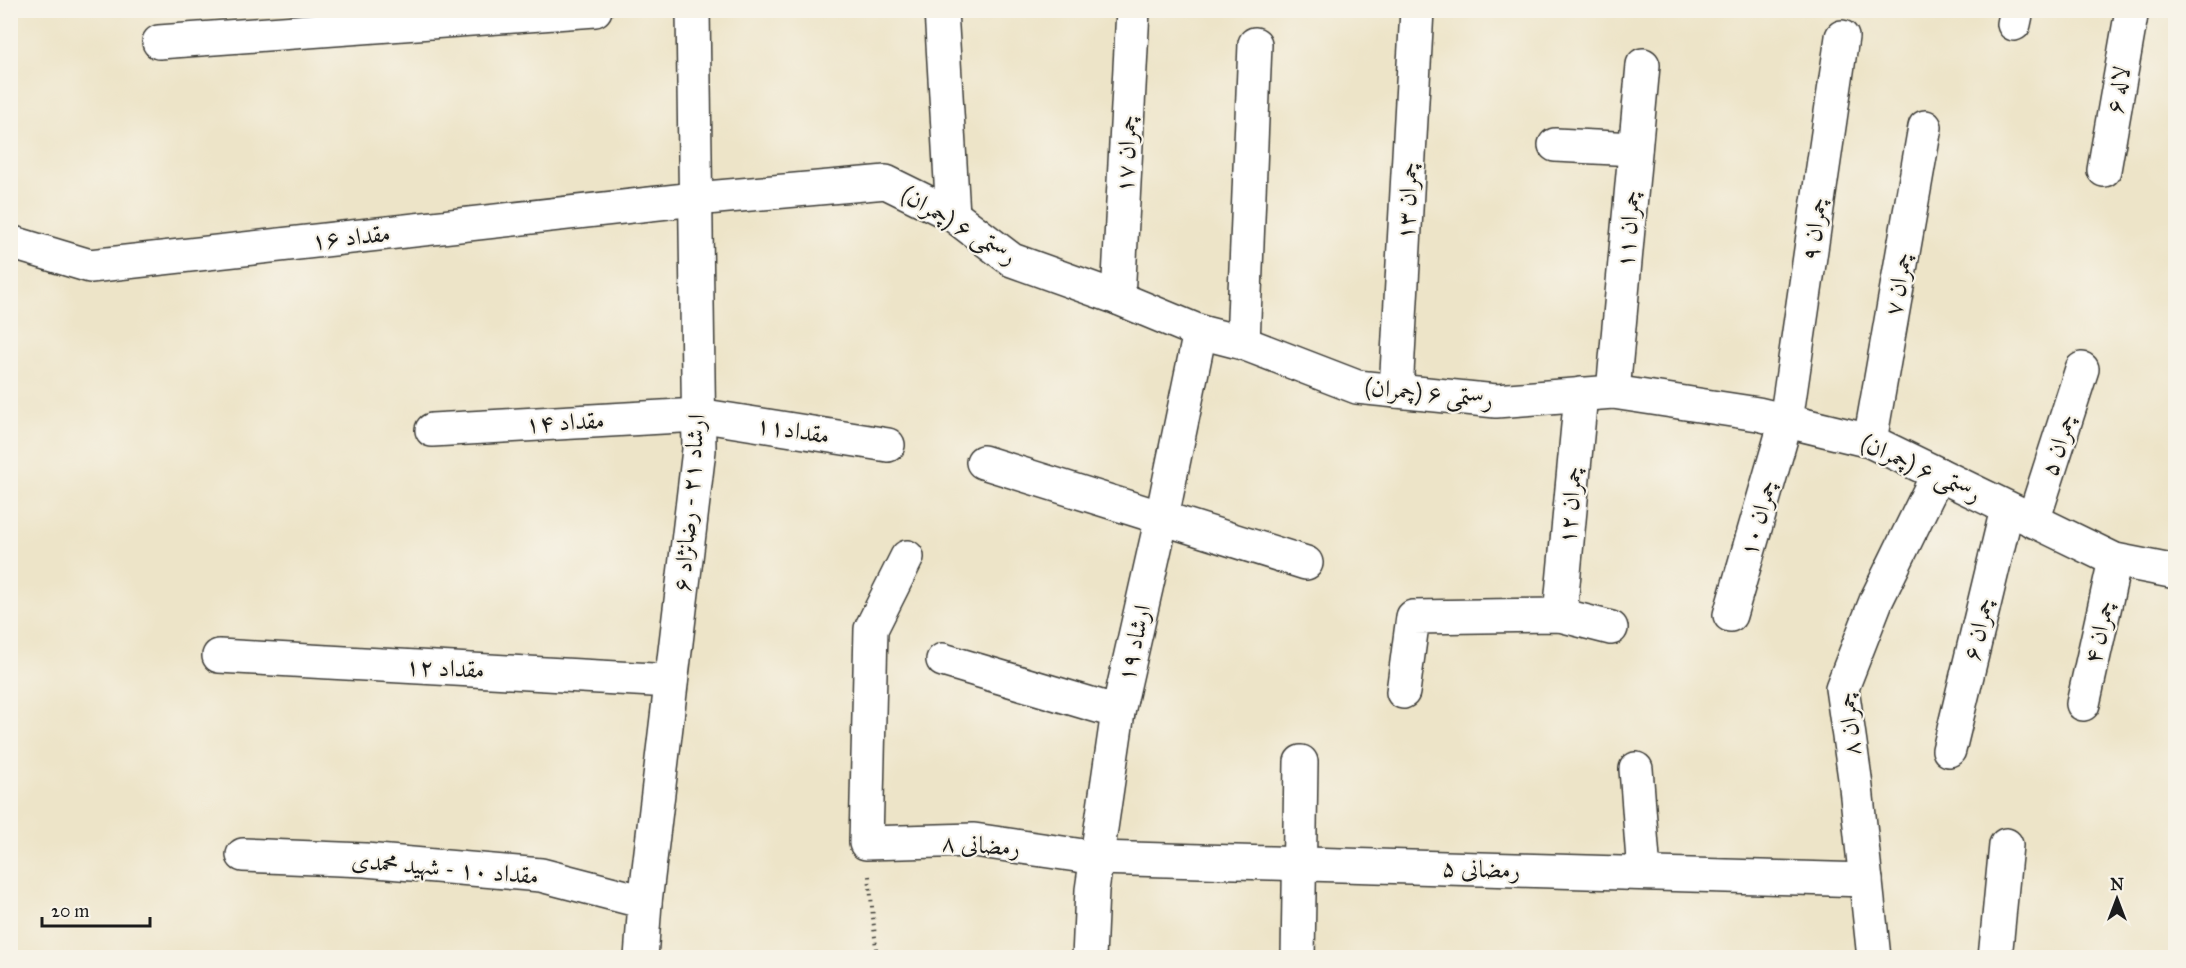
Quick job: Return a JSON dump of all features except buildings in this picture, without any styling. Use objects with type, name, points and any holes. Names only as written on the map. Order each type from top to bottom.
[{"type":"street","points":[[159,42],[595,10]]},
{"type":"street","name":"ارشاد ۲۱ - رضانژاد ۶","points":[[641,957],[645,902],[699,450],[693,10]]},
{"type":"street","points":[[941,10],[953,215]]},
{"type":"street","name":"چمران ۱۷","points":[[1118,298],[1133,10]]},
{"type":"street","name":"چمران ۱۳","points":[[1396,391],[1417,10]]},
{"type":"street","name":"لاله ۶","points":[[2104,170],[2132,10]]},
{"type":"street","name":"چمران ۹","points":[[1786,421],[1842,37]]},
{"type":"street","points":[[1243,343],[1255,44]]},
{"type":"street","name":"چمران ۱۱","points":[[1613,392],[1642,65]]},
{"type":"street","name":"چمران ۷","points":[[1870,441],[1925,127]]},
{"type":"street","points":[[1555,145],[1635,149]]},
{"type":"street","name":"رستمی ۶ (چمران)","points":[[695,199],[886,182],[953,215],[1012,260],[1118,298],[1200,332],[1243,343],[1357,387],[1496,401],[1613,392],[1758,414],[1870,441],[2115,560],[2175,572]]},
{"type":"street","name":"مقداد ۱۶","points":[[10,242],[90,266],[695,199]]},
{"type":"street","name":"ارشاد ۱۹","points":[[1089,957],[1092,890],[1118,712],[1162,517],[1200,332]]},
{"type":"street","name":"چمران ۵","points":[[2020,515],[2082,369]]},
{"type":"street","name":"چمران ۱۲","points":[[1560,615],[1581,394]]},
{"type":"street","name":"مقداد ۱۴","points":[[432,430],[698,415]]},
{"type":"street","name":"مقداد۱۱","points":[[698,415],[888,445]]},
{"type":"street","name":"چمران ۱۰","points":[[1730,615],[1786,421]]},
{"type":"street","points":[[983,462],[1306,562]]},
{"type":"street","name":"چمران ۸","points":[[1874,957],[1855,778],[1842,688],[1876,601],[1938,474]]},
{"type":"street","name":"چمران ۶","points":[[1949,750],[2020,515]]},
{"type":"street","points":[[866,843],[871,629],[907,557]]},
{"type":"street","name":"چمران ۴","points":[[2083,704],[2115,560]]},
{"type":"street","points":[[1402,692],[1413,617],[1560,615],[1611,627]]},
{"type":"street","name":"مقداد ۱۲","points":[[219,656],[671,681]]},
{"type":"street","points":[[943,660],[1118,712]]},
{"type":"street","points":[[1298,957],[1300,762]]},
{"type":"street","points":[[1636,769],[1644,873]]},
{"type":"street","name":"رمضانی ۸","points":[[866,843],[974,840],[1097,858]]},
{"type":"street","points":[[1995,957],[2006,845]]},
{"type":"street","name":"مقداد ۱۰ - شهید محمدی","points":[[243,855],[365,860],[541,876],[645,902]]},
{"type":"street","name":"رمضانی ۵","points":[[1097,858],[1866,880]]},
{"type":"path","points":[[866,843],[877,957]]}]
